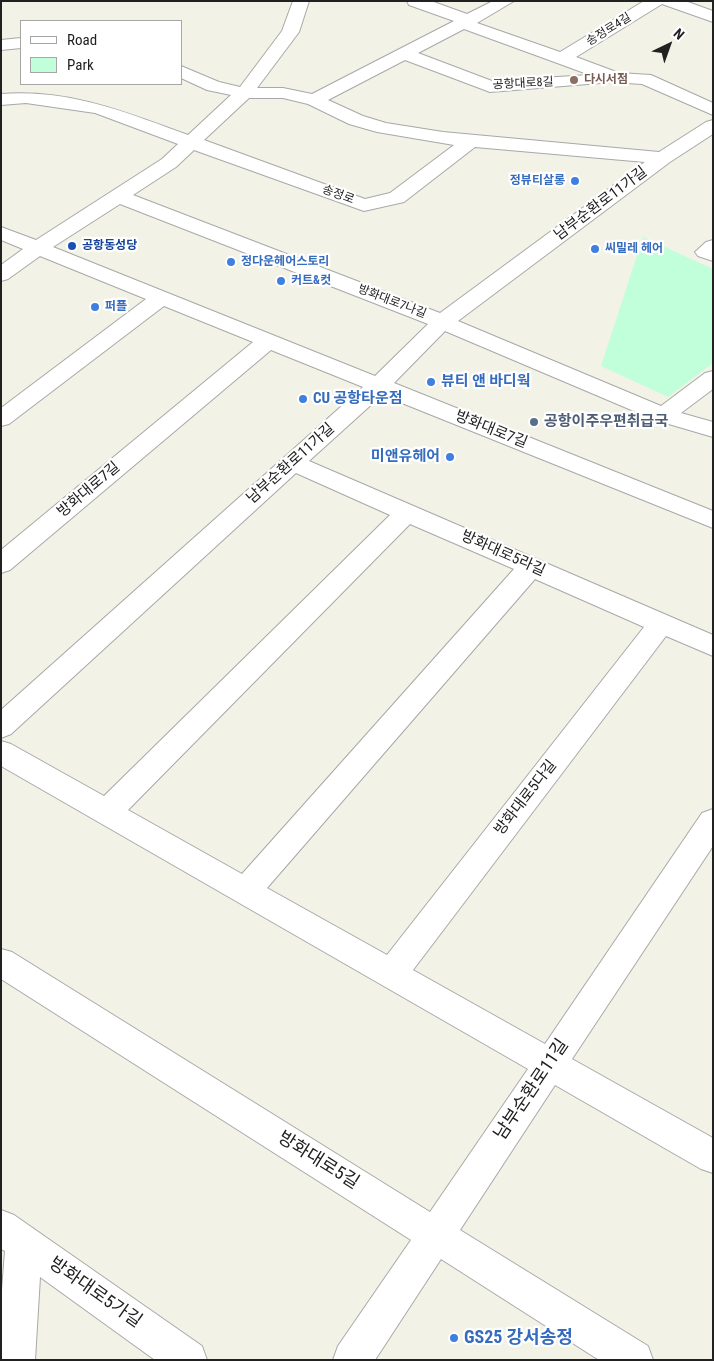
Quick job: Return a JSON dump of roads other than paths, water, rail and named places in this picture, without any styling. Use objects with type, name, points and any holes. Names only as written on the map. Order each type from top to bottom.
[{"type":"street","points":[[1,275],[39,247],[170,163],[244,93],[290,32],[301,1]]},
{"type":"street","points":[[415,1],[467,23]]},
{"type":"street","points":[[314,100],[467,23],[506,1]]},
{"type":"street","name":"송정로4길","points":[[562,58],[656,1]]},
{"type":"street","points":[[668,1],[713,16]]},
{"type":"street","name":"공항대로8길","points":[[467,23],[617,78]]},
{"type":"street","points":[[1,45],[20,43]]},
{"type":"street","name":"공항대로8길","points":[[405,54],[490,87],[617,78],[645,79],[713,110]]},
{"type":"street","points":[[182,72],[213,86],[244,93],[283,93],[314,100],[356,120],[384,128],[472,140],[663,158]]},
{"type":"street","name":"송정로","points":[[1,100],[26,98],[98,108],[364,205],[397,198],[472,140]]},
{"type":"street","name":"남부순환로11가길","points":[[1,727],[379,385],[442,322],[663,158],[713,126]]},
{"type":"street","name":"방화대로7나길","points":[[118,196],[442,322],[663,415],[713,430]]},
{"type":"street","name":"방화대로7길","points":[[1,234],[39,247],[713,520]]},
{"type":"street","points":[[713,246],[705,252],[713,255]]},
{"type":"street","points":[[1,419],[163,297]]},
{"type":"street","name":"방화대로7길","points":[[1,564],[269,340]]},
{"type":"street","points":[[663,415],[713,378]]},
{"type":"street","name":"방화대로5라길","points":[[293,463],[713,646]]},
{"type":"street","points":[[107,812],[407,512]]},
{"type":"street","points":[[245,891],[531,567]]},
{"type":"street","name":"방화대로5다길","points":[[391,974],[661,623]]},
{"type":"street","points":[[1,752],[713,1157]]},
{"type":"street","name":"남부순환로11길","points":[[352,1360],[713,821]]},
{"type":"street","name":"방화대로5길","points":[[1,962],[634,1360]]},
{"type":"street","points":[[13,1235],[16,1360]]},
{"type":"street","name":"방화대로5가길","points":[[13,1235],[188,1360]]},
{"type":"place","name":"다시서점","points":[[574,80]]},
{"type":"place","name":"정뷰티살롱","points":[[575,181]]},
{"type":"place","name":"공항동성당","points":[[72,246]]},
{"type":"place","name":"씨밀레 헤어","points":[[595,249]]},
{"type":"place","name":"정다운헤어스토리","points":[[231,262]]},
{"type":"place","name":"커트&컷","points":[[281,281]]},
{"type":"place","name":"퍼플","points":[[95,307]]},
{"type":"place","name":"뷰티 앤 바디웍","points":[[431,382]]},
{"type":"place","name":"CU 공항타운점","points":[[303,399]]},
{"type":"place","name":"공항이주우편취급국","points":[[534,422]]},
{"type":"place","name":"미앤유헤어","points":[[450,457]]},
{"type":"place","name":"GS25 강서송정","points":[[454,1338]]}]
